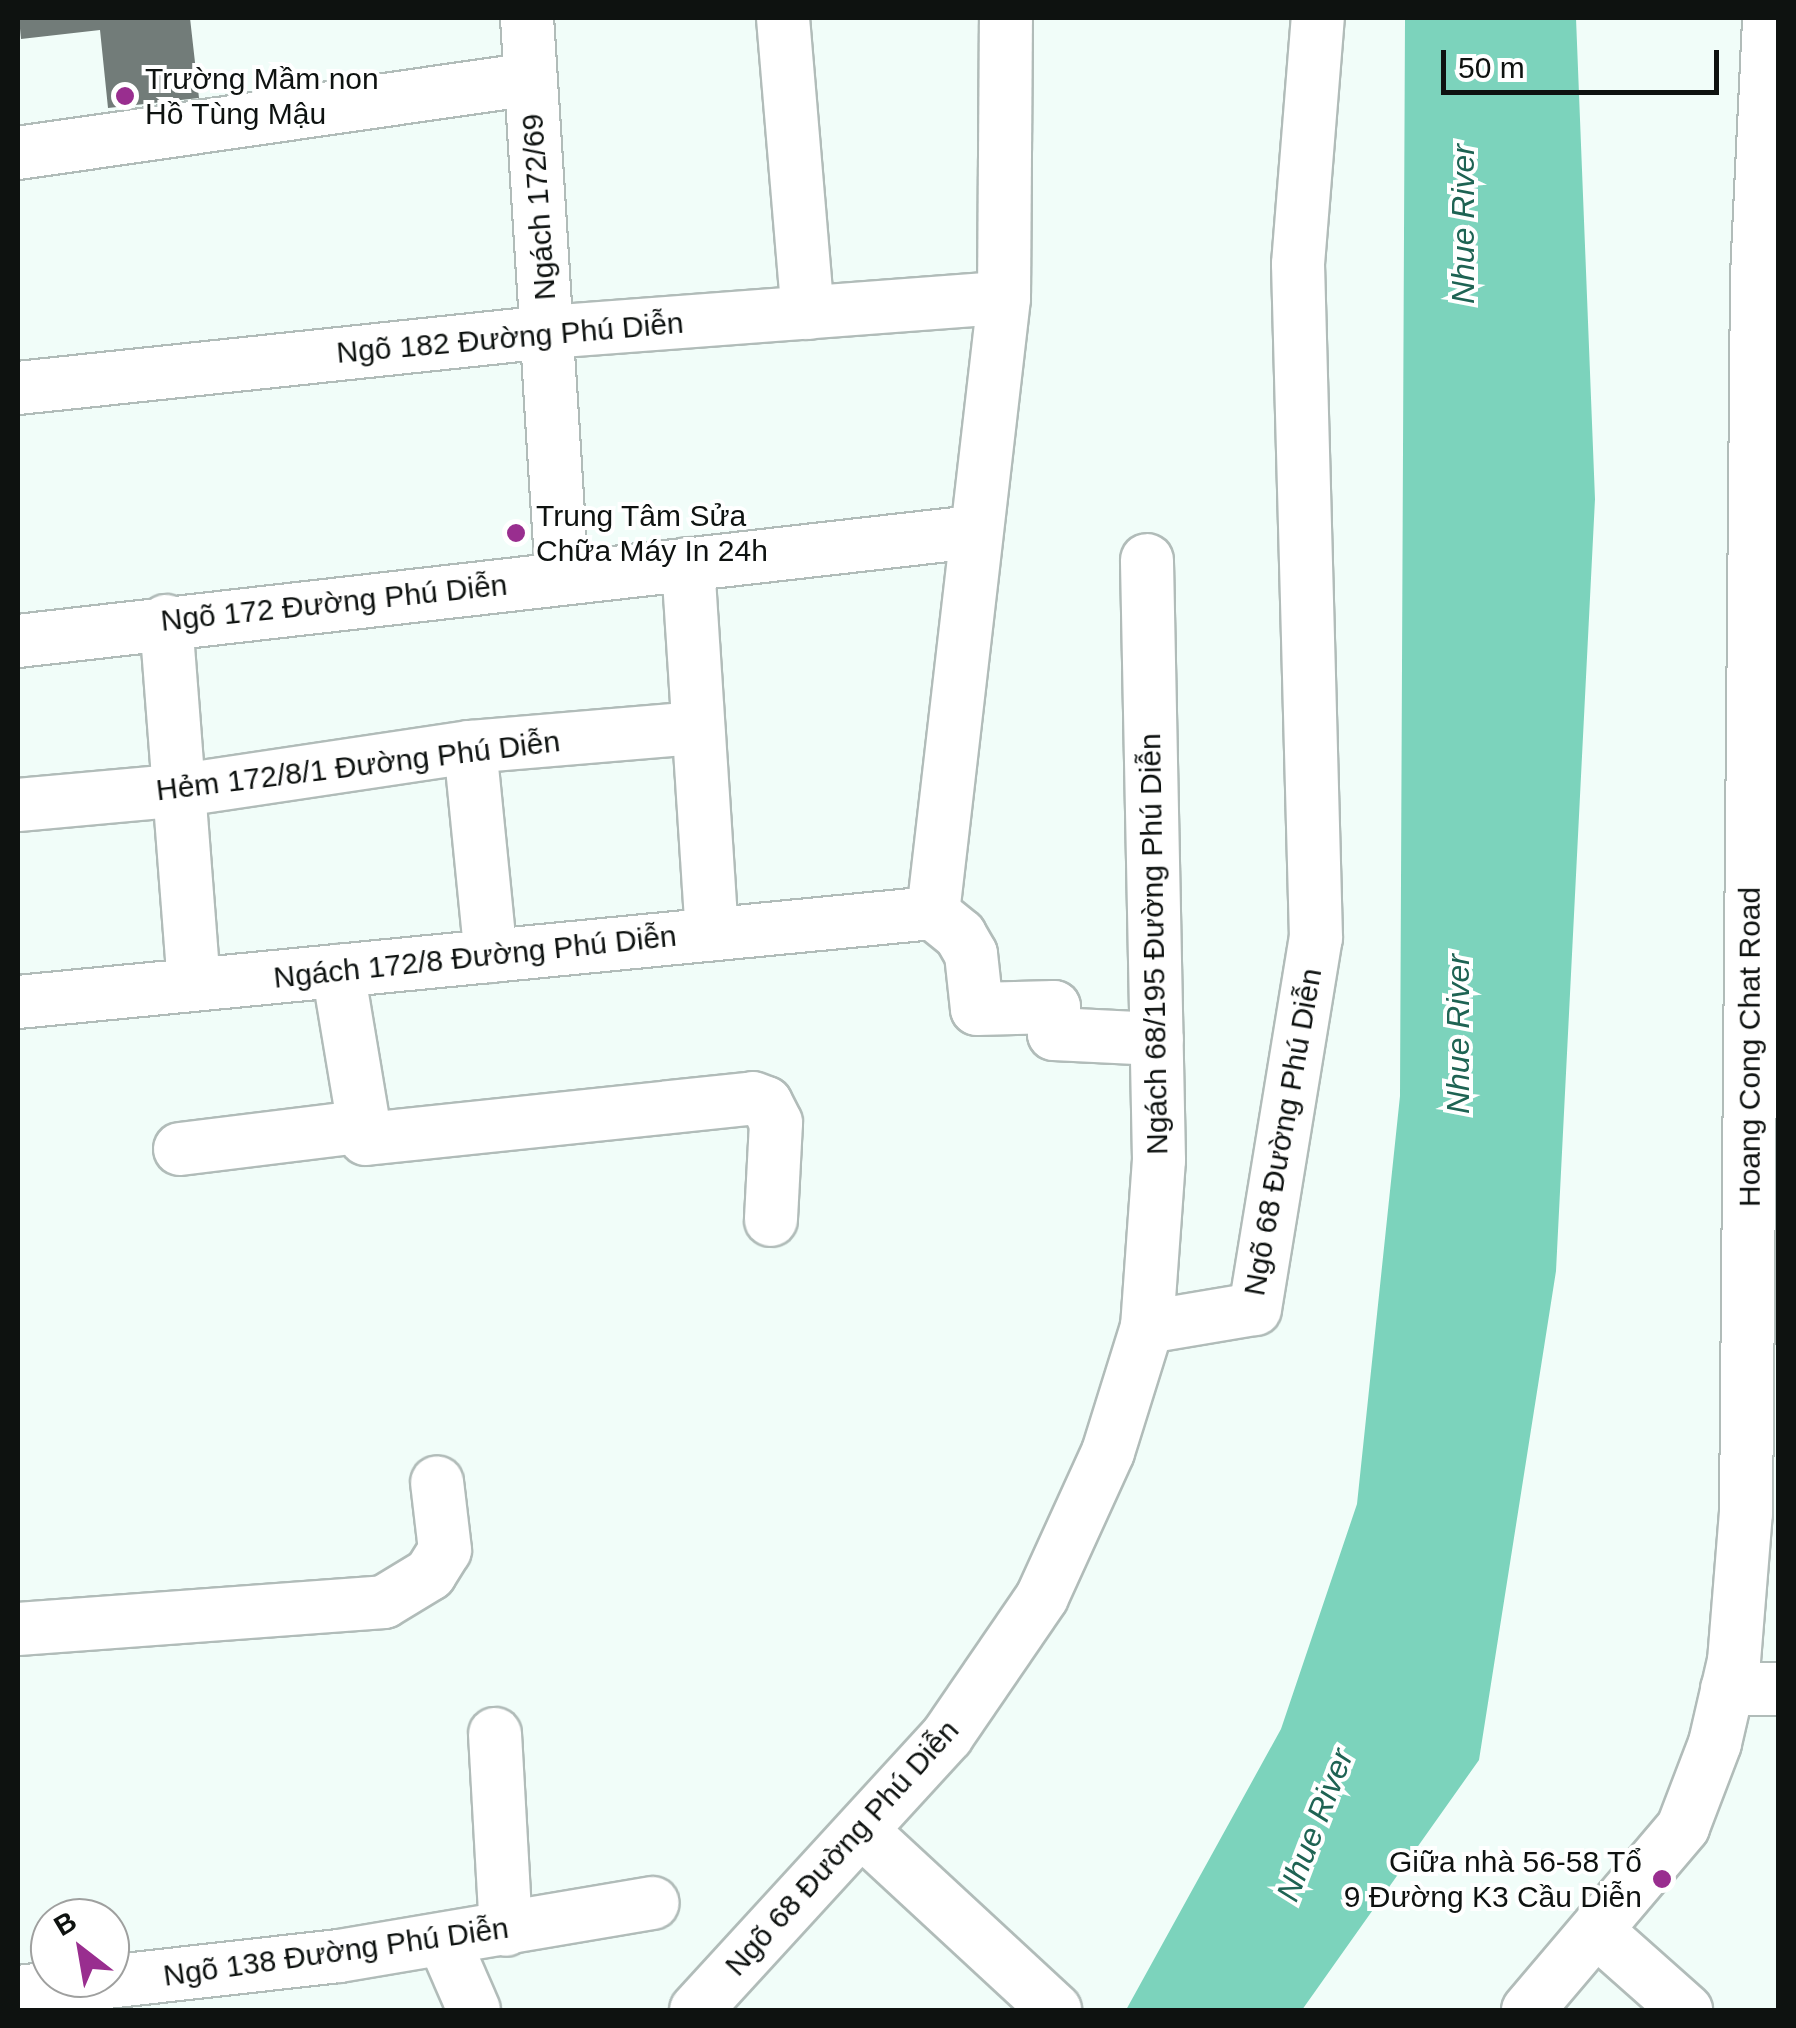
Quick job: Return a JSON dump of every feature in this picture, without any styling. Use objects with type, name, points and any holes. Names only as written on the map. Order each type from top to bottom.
[{"type":"street","name":"Ngách 172/69","points":[[528,18],[562,577]]},
{"type":"street","points":[[783,18],[808,313]]},
{"type":"street","points":[[1006,18],[1004,298],[932,913],[960,935],[971,954],[977,1010],[1054,1007],[1054,1034],[1157,1039]]},
{"type":"street","name":"Ngõ 68 Đường Phú Diễn","points":[[708,2006],[947,1736],[1042,1597],[1108,1452],[1146,1328],[1255,1309],[1316,938],[1298,264],[1318,18]]},
{"type":"street","name":"Hoang Cong Chat Road","points":[[1528,2010],[1598,1932],[1683,1827],[1716,1743],[1727,1689],[1746,1513],[1763,1418],[1758,276],[1769,18]]},
{"type":"street","points":[[18,153],[531,79]]},
{"type":"street","name":"Ngõ 182 Đường Phú Diễn","points":[[18,388],[547,332],[1004,298]]},
{"type":"street","name":"Ngõ 172 Đường Phú Diễn","points":[[18,642],[166,621],[974,532]]},
{"type":"street","name":"Ngách 68/195 Đường Phú Diễn","points":[[1146,1328],[1159,1160],[1147,560]]},
{"type":"street","points":[[688,564],[712,934]]},
{"type":"street","points":[[166,621],[194,984]]},
{"type":"street","name":"Hẻm 172/8/1 Đường Phú Diễn","points":[[18,804],[182,790],[470,747],[698,728]]},
{"type":"street","points":[[470,747],[491,956]]},
{"type":"street","name":"Ngách 172/8 Đường Phú Diễn","points":[[18,1002],[932,913]]},
{"type":"street","points":[[338,970],[359,1128],[366,1139],[392,1140],[753,1098],[766,1103],[776,1123],[771,1220]]},
{"type":"street","points":[[180,1149],[359,1128]]},
{"type":"street","points":[[18,1629],[384,1602],[430,1574],[445,1550],[437,1482]]},
{"type":"street","points":[[1727,1689],[1778,1688]]},
{"type":"street","points":[[495,1734],[506,1930]]},
{"type":"street","points":[[863,1832],[1054,2010]]},
{"type":"street","name":"Ngõ 138 Đường Phú Diễn","points":[[21,1972],[444,1941],[653,1904]]},
{"type":"street","points":[[1598,1932],[1686,2010]]},
{"type":"street","points":[[444,1941],[474,2010]]},
{"type":"water","name":"Nhue River","points":[[1405,18],[1576,18],[1595,499],[1556,1271],[1479,1760],[1302,2010],[1126,2010],[1281,1729],[1357,1504],[1400,1096]]},
{"type":"building","points":[[19,18],[190,18],[199,98],[108,108],[100,30],[21,39]]},
{"type":"place","name":"Trường Mầm non Hồ Tùng Mậu","points":[[125,96]]},
{"type":"place","name":"Trung Tâm Sửa Chữa Máy In 24h","points":[[516,533]]},
{"type":"place","name":"Giữa nhà 56-58 Tổ 9 Đường K3 Cầu Diễn","points":[[1662,1879]]}]
